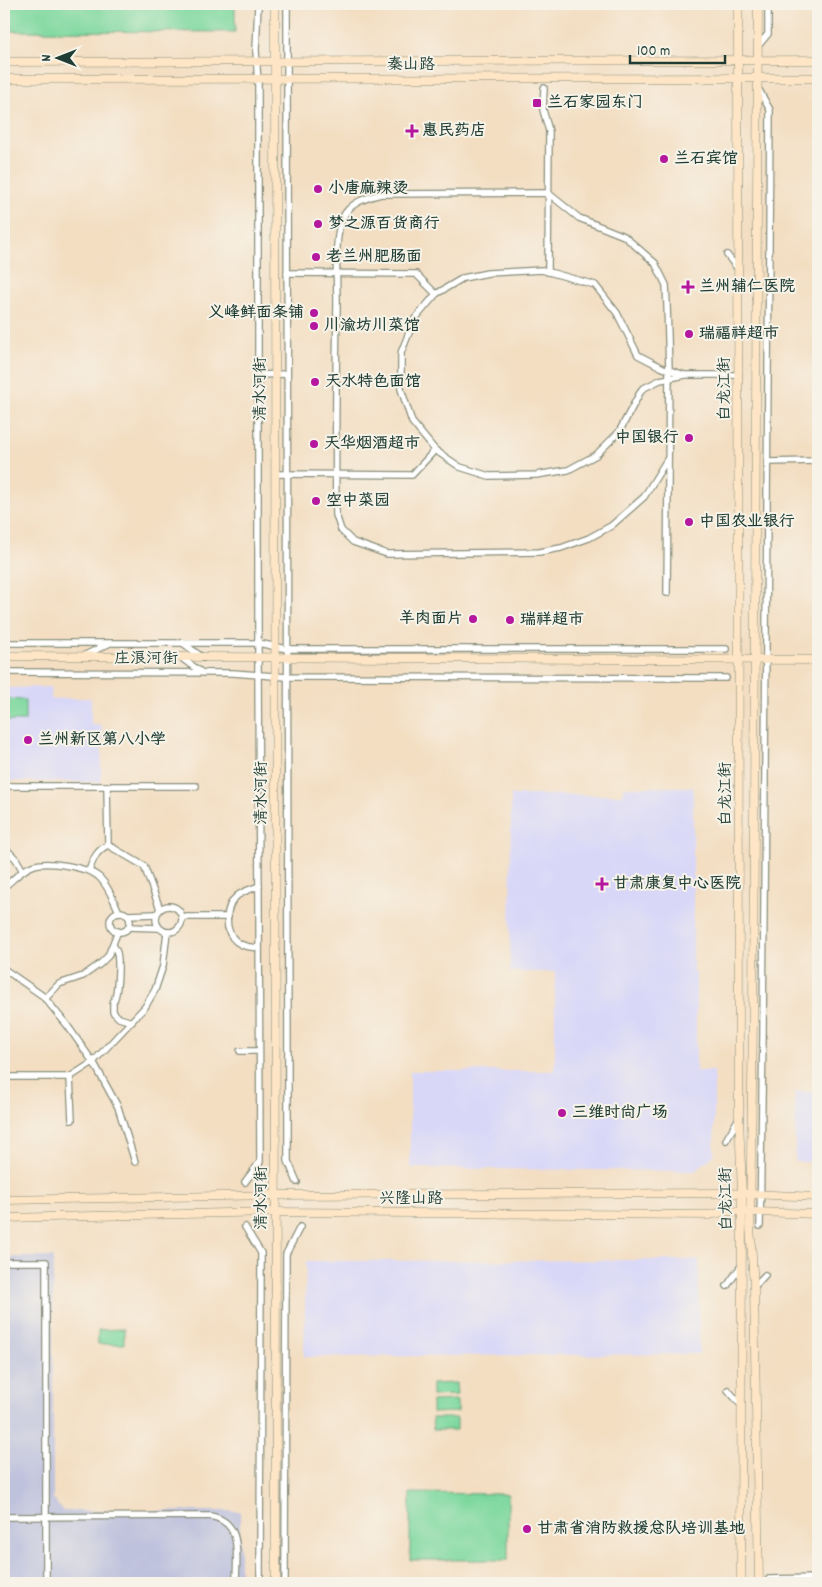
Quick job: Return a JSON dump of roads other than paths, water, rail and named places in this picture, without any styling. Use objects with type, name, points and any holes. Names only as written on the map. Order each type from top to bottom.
[{"type":"street","points":[[245,1182],[260,1162],[258,4]]},
{"type":"street","name":"清水河街","points":[[275,4],[276,1583]]},
{"type":"street","points":[[287,4],[288,1161],[297,1182]]},
{"type":"street","name":"白龙江街","points":[[738,4],[739,1118],[746,1194]]},
{"type":"street","name":"白龙江街","points":[[741,1583],[741,1266],[751,1135],[753,1019],[758,4]]},
{"type":"street","points":[[758,46],[768,34],[768,4]]},
{"type":"street","points":[[681,60],[681,78]]},
{"type":"street","name":"秦山路","points":[[4,62],[818,60]]},
{"type":"street","name":"秦山路","points":[[4,79],[818,78]]},
{"type":"street","points":[[544,88],[544,110],[549,131],[548,272]]},
{"type":"street","name":"白龙江街","points":[[758,90],[770,110],[760,1226]]},
{"type":"street","points":[[667,593],[669,370],[666,285],[655,263],[624,236],[579,218],[548,193],[381,194],[366,198],[352,206],[342,218],[339,228],[337,272],[336,515],[339,526],[353,542],[387,554],[539,552],[561,548],[589,538],[611,526],[644,497],[668,458]]},
{"type":"street","points":[[727,255],[739,271]]},
{"type":"street","points":[[685,375],[669,370],[638,355],[617,313],[595,285],[542,270],[488,273],[462,278],[436,294],[414,320],[401,353],[401,389],[412,422],[435,450],[460,467],[489,476],[536,475],[568,470],[596,455],[619,432],[642,389],[660,380],[685,375],[739,375]]},
{"type":"street","points":[[287,273],[416,274],[436,294]]},
{"type":"street","points":[[258,375],[287,374]]},
{"type":"street","points":[[275,474],[412,475],[435,450]]},
{"type":"street","points":[[766,462],[818,461]]},
{"type":"street","points":[[4,643],[258,642],[287,649],[726,649]]},
{"type":"street","points":[[81,656],[110,643]]},
{"type":"street","points":[[183,643],[203,658]]},
{"type":"street","points":[[4,656],[818,660]]},
{"type":"street","points":[[180,657],[203,673]]},
{"type":"street","name":"庄浪河街","points":[[4,672],[203,673],[287,677],[726,678]]},
{"type":"street","points":[[4,786],[196,786]]},
{"type":"street","points":[[108,786],[108,844]]},
{"type":"street","points":[[88,871],[95,855],[108,844]]},
{"type":"street","points":[[108,844],[144,866],[158,912],[156,921],[158,928]]},
{"type":"street","points":[[4,847],[16,859],[23,870]]},
{"type":"street","points":[[4,887],[23,870],[33,865],[57,865],[88,871],[97,875],[104,882],[119,912],[127,915],[158,912],[167,906],[174,907],[182,917],[179,927],[174,932],[167,932],[158,928],[128,927]]},
{"type":"street","points":[[259,886],[239,894],[231,902],[228,917],[230,932],[236,942],[244,946],[259,948]]},
{"type":"street","points":[[119,912],[114,914],[110,920],[113,928],[118,931],[124,931],[128,927],[130,921],[127,915]]},
{"type":"street","points":[[182,917],[228,917]]},
{"type":"street","points":[[45,999],[59,984],[83,976],[108,956],[118,931]]},
{"type":"street","points":[[4,1052],[4,1077],[70,1077],[93,1062],[145,1007],[155,990],[163,966],[167,932]]},
{"type":"street","points":[[113,945],[117,952],[117,987],[116,998],[113,1002],[113,1012],[120,1018],[132,1022]]},
{"type":"street","points":[[4,969],[45,999],[67,1025],[93,1062],[118,1107],[136,1162]]},
{"type":"street","points":[[753,1019],[763,1035]]},
{"type":"street","points":[[240,1051],[260,1051]]},
{"type":"street","points":[[70,1077],[72,1120]]},
{"type":"street","points":[[751,1135],[761,1114]]},
{"type":"street","points":[[726,1140],[739,1118]]},
{"type":"street","name":"兴隆山路","points":[[4,1200],[276,1195],[746,1194],[818,1197]]},
{"type":"street","name":"兴隆山路","points":[[4,1218],[276,1212],[709,1215],[728,1211],[818,1214]]},
{"type":"street","name":"白龙江街","points":[[746,1212],[754,1287],[759,1583]]},
{"type":"street","points":[[245,1227],[261,1253],[260,1583]]},
{"type":"street","points":[[285,1583],[286,1254],[300,1227]]},
{"type":"street","points":[[4,1262],[46,1262],[46,1583]]},
{"type":"street","points":[[727,1286],[741,1266]]},
{"type":"street","points":[[754,1287],[765,1276]]},
{"type":"street","points":[[728,1390],[741,1406]]},
{"type":"street","points":[[4,1516],[218,1517],[231,1527],[235,1535],[236,1583]]},
{"type":"street","points":[[768,1579],[818,1578]]},
{"type":"place","name":"兰石家园东门","points":[[537,103]]},
{"type":"place","name":"惠民药店","points":[[412,131]]},
{"type":"place","name":"兰石宾馆","points":[[664,159]]},
{"type":"place","name":"小唐麻辣烫","points":[[318,189]]},
{"type":"place","name":"梦之源百货商行","points":[[318,224]]},
{"type":"place","name":"老兰州肥肠面","points":[[316,257]]},
{"type":"place","name":"兰州辅仁医院","points":[[688,287]]},
{"type":"place","name":"义峰鲜面条铺","points":[[314,313]]},
{"type":"place","name":"川渝坊川菜馆","points":[[314,326]]},
{"type":"place","name":"瑞福祥超市","points":[[689,334]]},
{"type":"place","name":"天水特色面馆","points":[[315,382]]},
{"type":"place","name":"中国银行","points":[[689,438]]},
{"type":"place","name":"天华烟酒超市","points":[[314,444]]},
{"type":"place","name":"空中菜园","points":[[316,501]]},
{"type":"place","name":"中国农业银行","points":[[689,522]]},
{"type":"place","name":"羊肉面片","points":[[473,619]]},
{"type":"place","name":"瑞祥超市","points":[[510,620]]},
{"type":"place","name":"兰州新区第八小学","points":[[28,740]]},
{"type":"place","name":"甘肃康复中心医院","points":[[602,884]]},
{"type":"place","name":"三维时尚广场","points":[[562,1113]]},
{"type":"place","name":"甘肃省消防救援总队培训基地","points":[[527,1529]]}]
